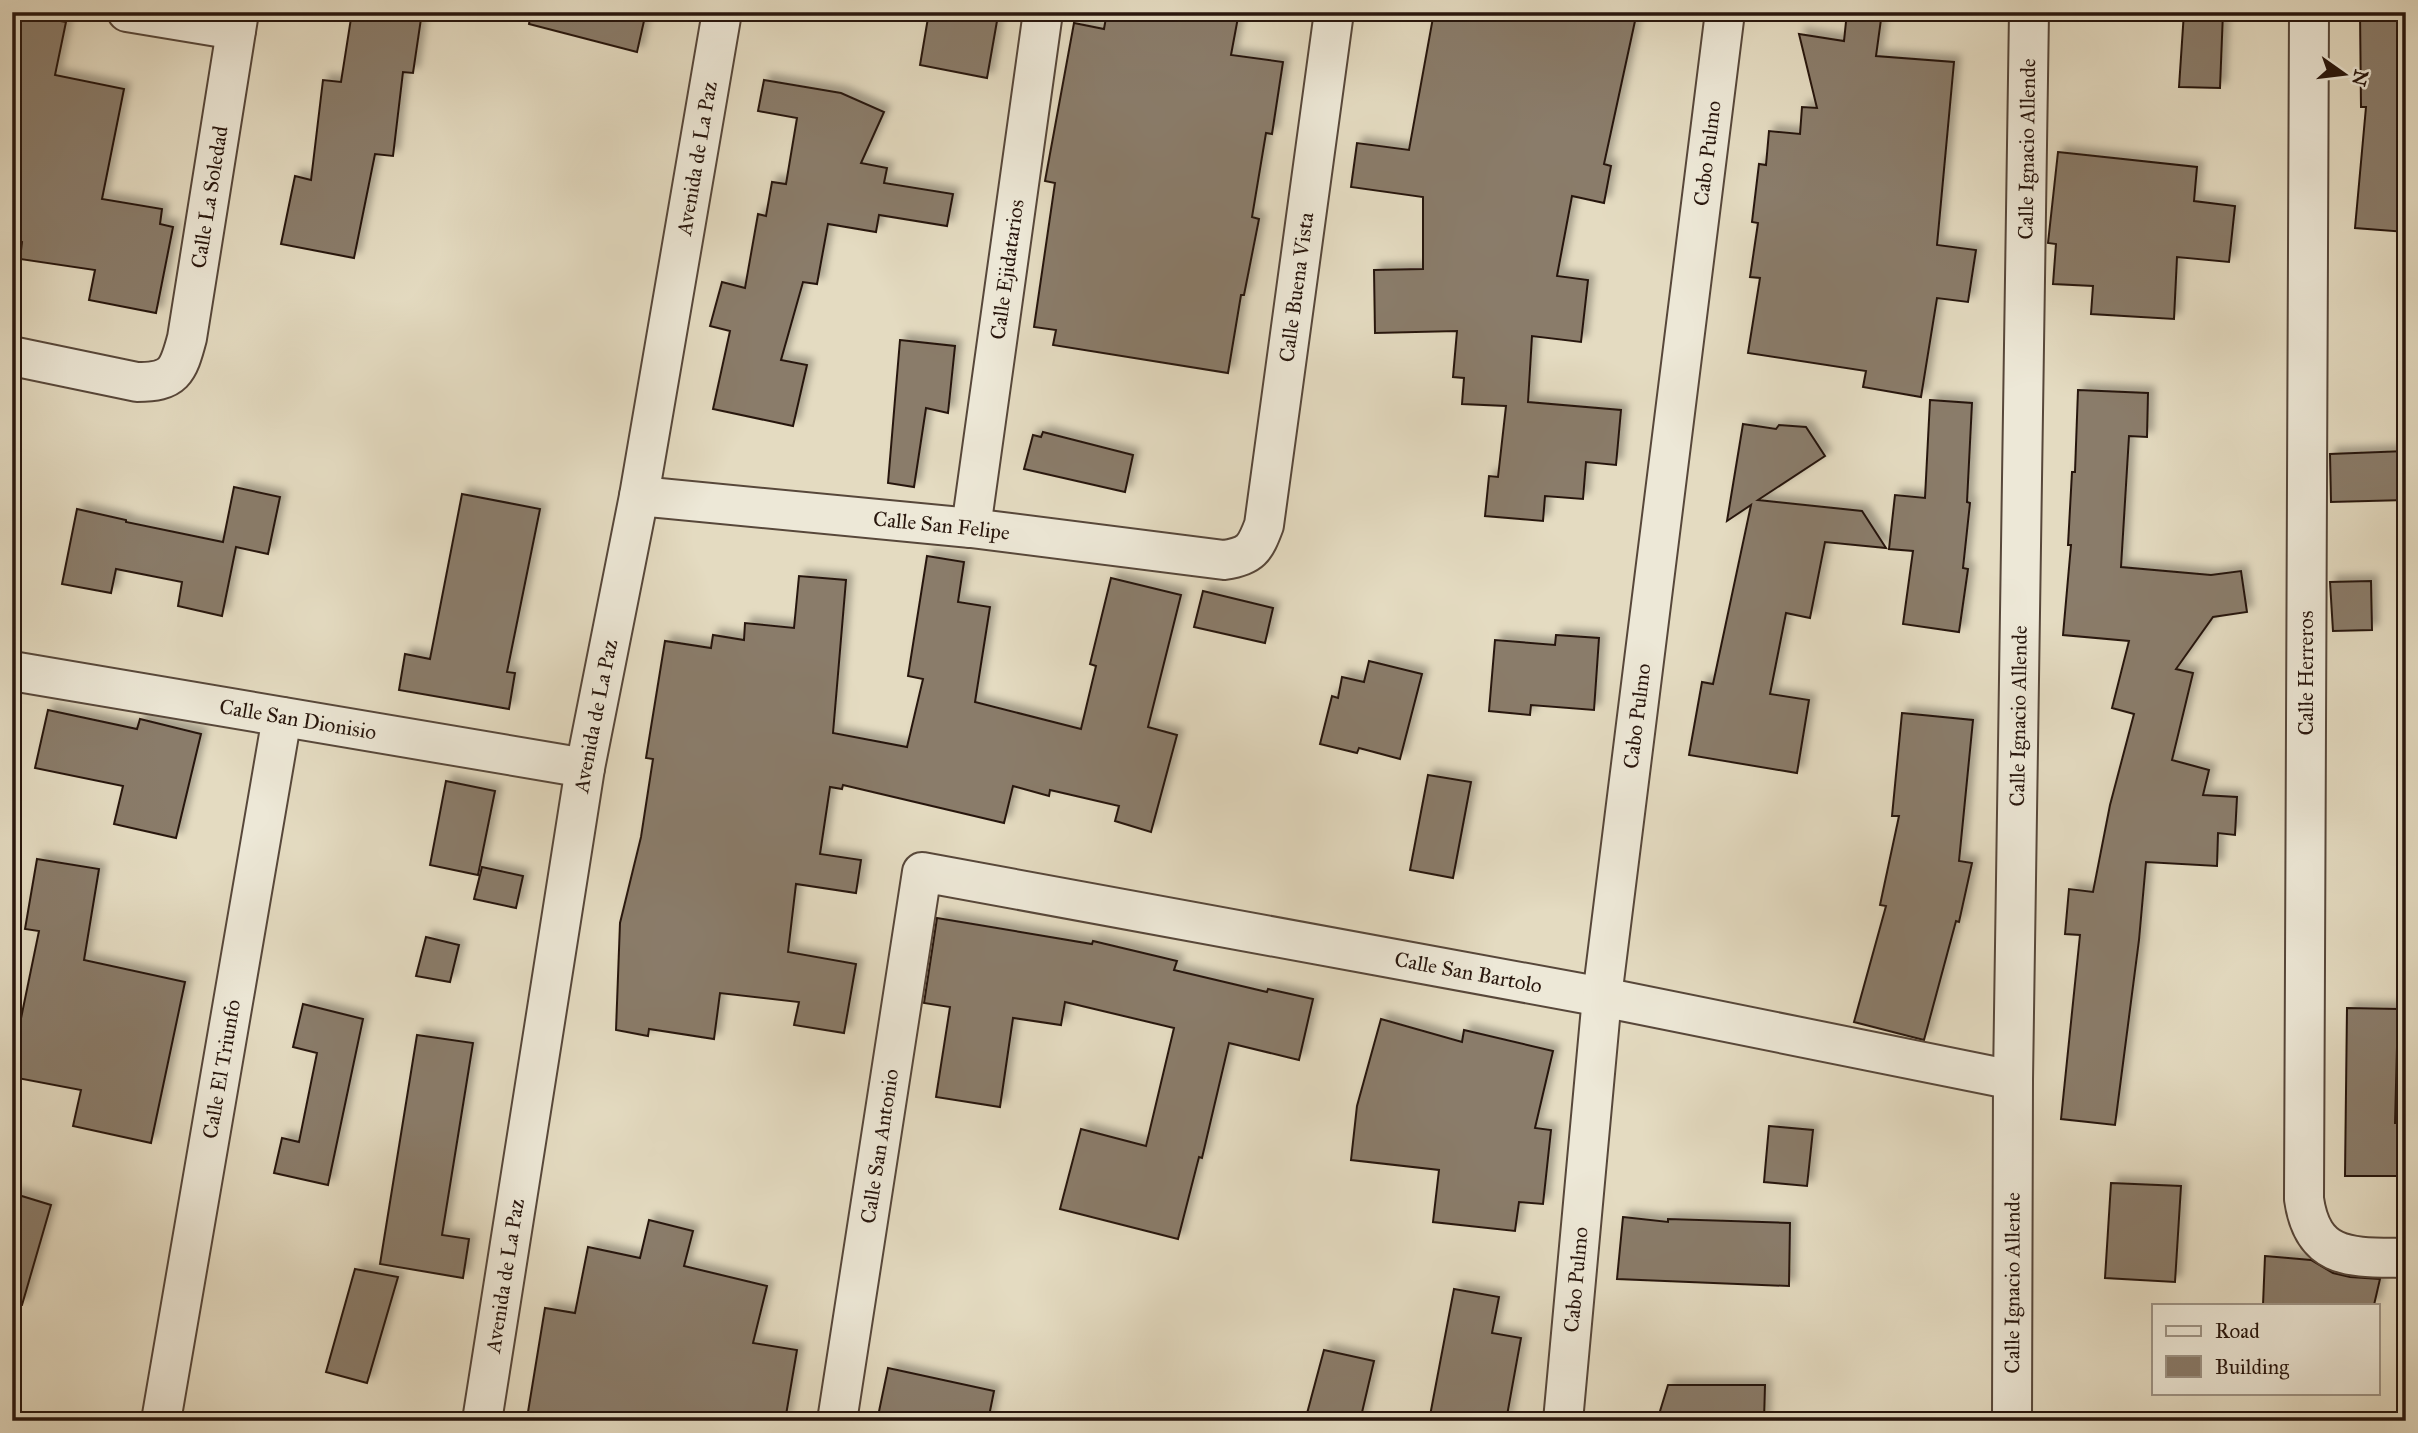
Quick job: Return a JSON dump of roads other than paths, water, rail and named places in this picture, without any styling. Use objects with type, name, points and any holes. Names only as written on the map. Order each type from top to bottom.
[{"type":"street","points":[[127,12],[237,21]]},
{"type":"street","name":"Avenida de La Paz","points":[[482,1421],[586,768],[639,496],[722,12]]},
{"type":"street","name":"Calle Ejidatarios","points":[[971,528],[1043,12]]},
{"type":"street","name":"Calle Buena Vista","points":[[1244,557],[1258,543],[1264,525],[1334,12]]},
{"type":"street","name":"Cabo Pulmo","points":[[1563,1421],[1602,997],[1725,12]]},
{"type":"street","name":"Calle Ignacio Allende","points":[[2012,1421],[2013,1080],[2029,12]]},
{"type":"street","name":"Calle Herreros","points":[[2309,12],[2304,1199],[2307,1217],[2314,1233],[2328,1247],[2345,1254],[2364,1257],[2406,1258]]},
{"type":"street","name":"Calle La Soledad","points":[[12,356],[137,382],[157,382],[170,378],[181,362],[237,21]]},
{"type":"street","name":"Calle San Felipe","points":[[639,496],[971,528],[1224,560],[1244,557]]},
{"type":"street","name":"Calle San Dionisio","points":[[12,671],[586,768]]},
{"type":"street","name":"Calle El Triunfo","points":[[161,1421],[282,717]]},
{"type":"street","name":"Calle San Bartolo","points":[[922,872],[1602,997],[2013,1080]]},
{"type":"street","name":"Calle San Antonio","points":[[837,1421],[922,872]]}]
